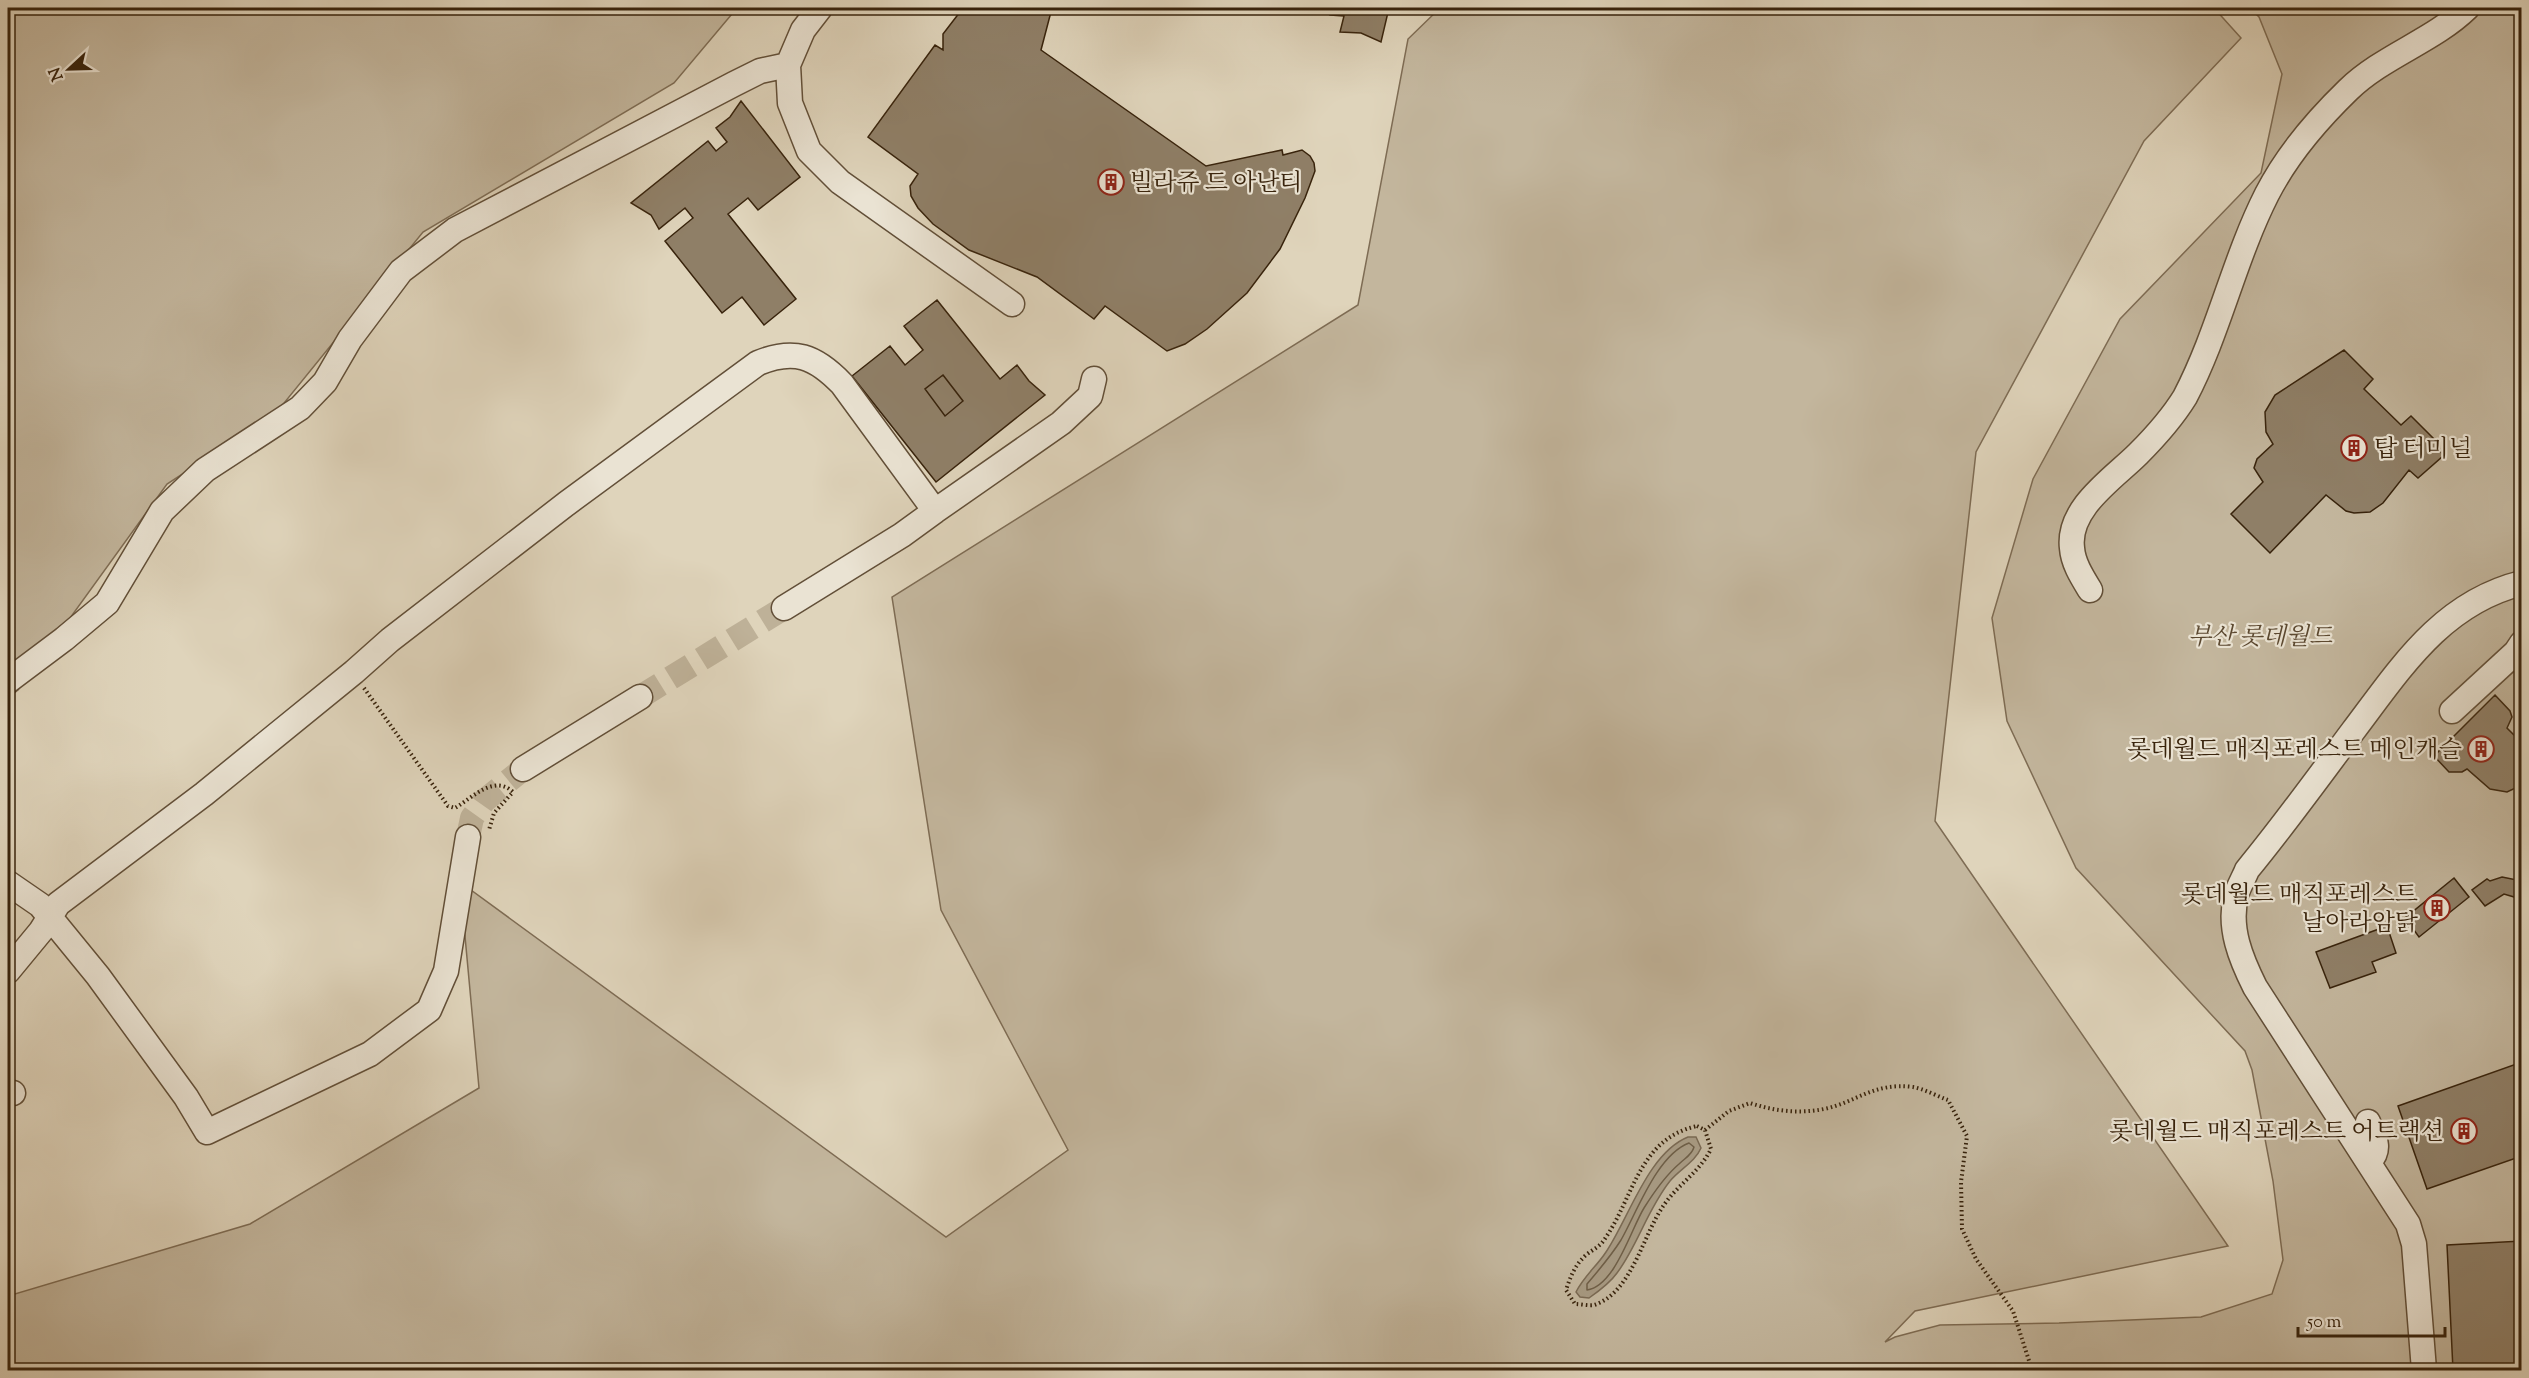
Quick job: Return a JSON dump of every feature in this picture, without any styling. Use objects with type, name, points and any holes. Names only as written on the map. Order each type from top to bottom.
[{"type":"lane","points":[[820,8],[803,30],[789,65],[790,103],[810,151],[840,182],[1012,304]]},
{"type":"lane","points":[[2090,590],[2079,571],[2072,548],[2074,527],[2085,506],[2146,446],[2169,420],[2185,397],[2255,220],[2286,163],[2314,126],[2349,89],[2392,57],[2467,8]]},
{"type":"lane","points":[[8,681],[107,603],[162,511],[205,470],[300,408],[309,399],[325,382],[350,339],[401,271],[435,244],[455,230],[734,84],[760,71],[789,65]]},
{"type":"lane","points":[[8,971],[41,931],[58,904],[204,794],[390,640],[566,504],[758,363],[776,355],[791,354],[811,360],[830,371],[935,511]]},
{"type":"lane","points":[[783,608],[902,535],[1060,423],[1090,396],[1094,380]]},
{"type":"lane","points":[[2424,1371],[2414,1244],[2408,1224],[2255,987],[2241,958],[2234,932],[2236,897],[2247,870],[2421,642],[2463,609],[2493,592],[2520,590]]},
{"type":"lane","points":[[2452,711],[2516,652],[2522,643]]},
{"type":"lane","points":[[523,769],[576,734],[640,697]]},
{"type":"lane","points":[[8,883],[40,905],[98,976],[186,1097],[207,1132],[370,1054],[429,1010],[446,971],[478,836]]},
{"type":"lane","points":[[2368,1122],[2377,1145],[2375,1155],[2369,1162]]},
{"type":"path","points":[[354,672],[448,806],[455,808],[490,786],[500,785],[513,792],[478,836]]},
{"type":"path","points":[[1705,1130],[1729,1111],[1750,1103],[1796,1112],[1825,1109],[1875,1089],[1914,1087],[1948,1100],[1967,1136],[1961,1182],[1962,1229],[1977,1259],[2013,1311],[2032,1371]]},
{"type":"path","points":[[1697,1126],[1705,1130],[1711,1149],[1703,1165],[1676,1189],[1664,1204],[1626,1277],[1612,1293],[1593,1305],[1575,1304],[1566,1290],[1572,1272],[1584,1257],[1602,1243],[1615,1224],[1641,1168],[1659,1147],[1679,1130],[1697,1126]]},
{"type":"green space","points":[[8,8],[737,8],[674,83],[423,232],[276,413],[167,484],[18,690],[8,698]]},
{"type":"green space","name":"부산 롯데월드","points":[[1440,8],[2214,8],[2241,38],[2144,141],[1976,452],[1935,821],[2228,1246],[1915,1311],[1885,1342],[1895,1337],[1940,1325],[2201,1317],[2272,1294],[2283,1260],[2273,1181],[2252,1070],[2245,1051],[2076,868],[2007,721],[1992,618],[2033,479],[2120,319],[2261,173],[2282,74],[2259,17],[2250,8],[2521,8],[2521,1370],[8,1370],[8,1296],[250,1224],[479,1088],[460,882],[946,1237],[1068,1150],[941,910],[892,597],[1358,305],[1408,39]]},
{"type":"water","points":[[1688,1137],[1696,1137],[1701,1148],[1698,1153],[1662,1192],[1631,1251],[1614,1277],[1589,1298],[1580,1297],[1576,1292],[1579,1286],[1606,1252],[1651,1171],[1674,1145]]},
{"type":"building","name":"빌라쥬 드 아난티","points":[[963,8],[1052,8],[1041,50],[1206,166],[1282,150],[1283,155],[1302,150],[1310,156],[1315,171],[1305,198],[1280,249],[1247,293],[1207,329],[1185,344],[1167,351],[1105,306],[1094,319],[1037,277],[969,250],[933,224],[918,208],[911,196],[910,186],[918,174],[868,137],[935,45],[943,50],[943,34]]},
{"type":"building","points":[[1319,8],[1389,8],[1381,42],[1361,33],[1340,32],[1344,16],[1330,15]]},
{"type":"building","points":[[741,101],[800,177],[758,210],[748,198],[728,214],[796,299],[764,325],[742,297],[722,313],[665,241],[693,218],[685,208],[659,229],[651,215],[631,203],[708,141],[716,151],[727,142],[716,128],[730,117]]},
{"type":"building","points":[[937,300],[1000,379],[1017,365],[1029,381],[1045,395],[936,482],[852,376],[890,346],[905,365],[923,350],[904,326]],"holes":[[[943,375],[963,401],[945,416],[925,389]]]},
{"type":"building","name":"탑 터미널","points":[[2344,350],[2373,379],[2364,389],[2401,425],[2411,416],[2435,440],[2443,456],[2418,478],[2409,470],[2383,503],[2370,512],[2346,511],[2326,495],[2270,553],[2231,514],[2263,482],[2254,468],[2257,459],[2273,444],[2266,432],[2265,412],[2275,395]]},
{"type":"building","points":[[943,375],[963,401],[945,416],[925,389]]},
{"type":"building","name":"롯데월드 매직포레스트 메인캐슬","points":[[2495,695],[2510,711],[2512,717],[2507,728],[2522,743],[2522,785],[2507,792],[2490,789],[2467,769],[2462,772],[2449,772],[2434,756]]},
{"type":"building","points":[[2502,877],[2522,881],[2522,905],[2514,897],[2504,894],[2485,906],[2472,890],[2487,879],[2490,881]]},
{"type":"building","name":"롯데월드 매직포레스트 날아라암닭","points":[[2454,878],[2469,897],[2419,937],[2405,918]]},
{"type":"building","points":[[2387,926],[2396,953],[2372,962],[2376,972],[2330,988],[2316,952]]},
{"type":"building","name":"롯데월드 매직포레스트 어트랙션","points":[[2522,1062],[2522,1156],[2427,1189],[2398,1106]]},
{"type":"building","points":[[2522,1241],[2522,1370],[2453,1370],[2447,1245]]},
{"type":"tunnel","points":[[640,697],[784,608]]},
{"type":"tunnel","points":[[468,837],[472,818],[484,801],[523,769]]},
{"type":"place","name":"빌라쥬 드 아난티","points":[[1111,182]]},
{"type":"place","name":"탑 터미널","points":[[2354,448]]},
{"type":"place","name":"롯데월드 매직포레스트 메인캐슬","points":[[2481,749]]},
{"type":"place","name":"롯데월드 매직포레스트 날아라암닭","points":[[2437,908]]},
{"type":"place","name":"롯데월드 매직포레스트 어트랙션","points":[[2464,1131]]}]
